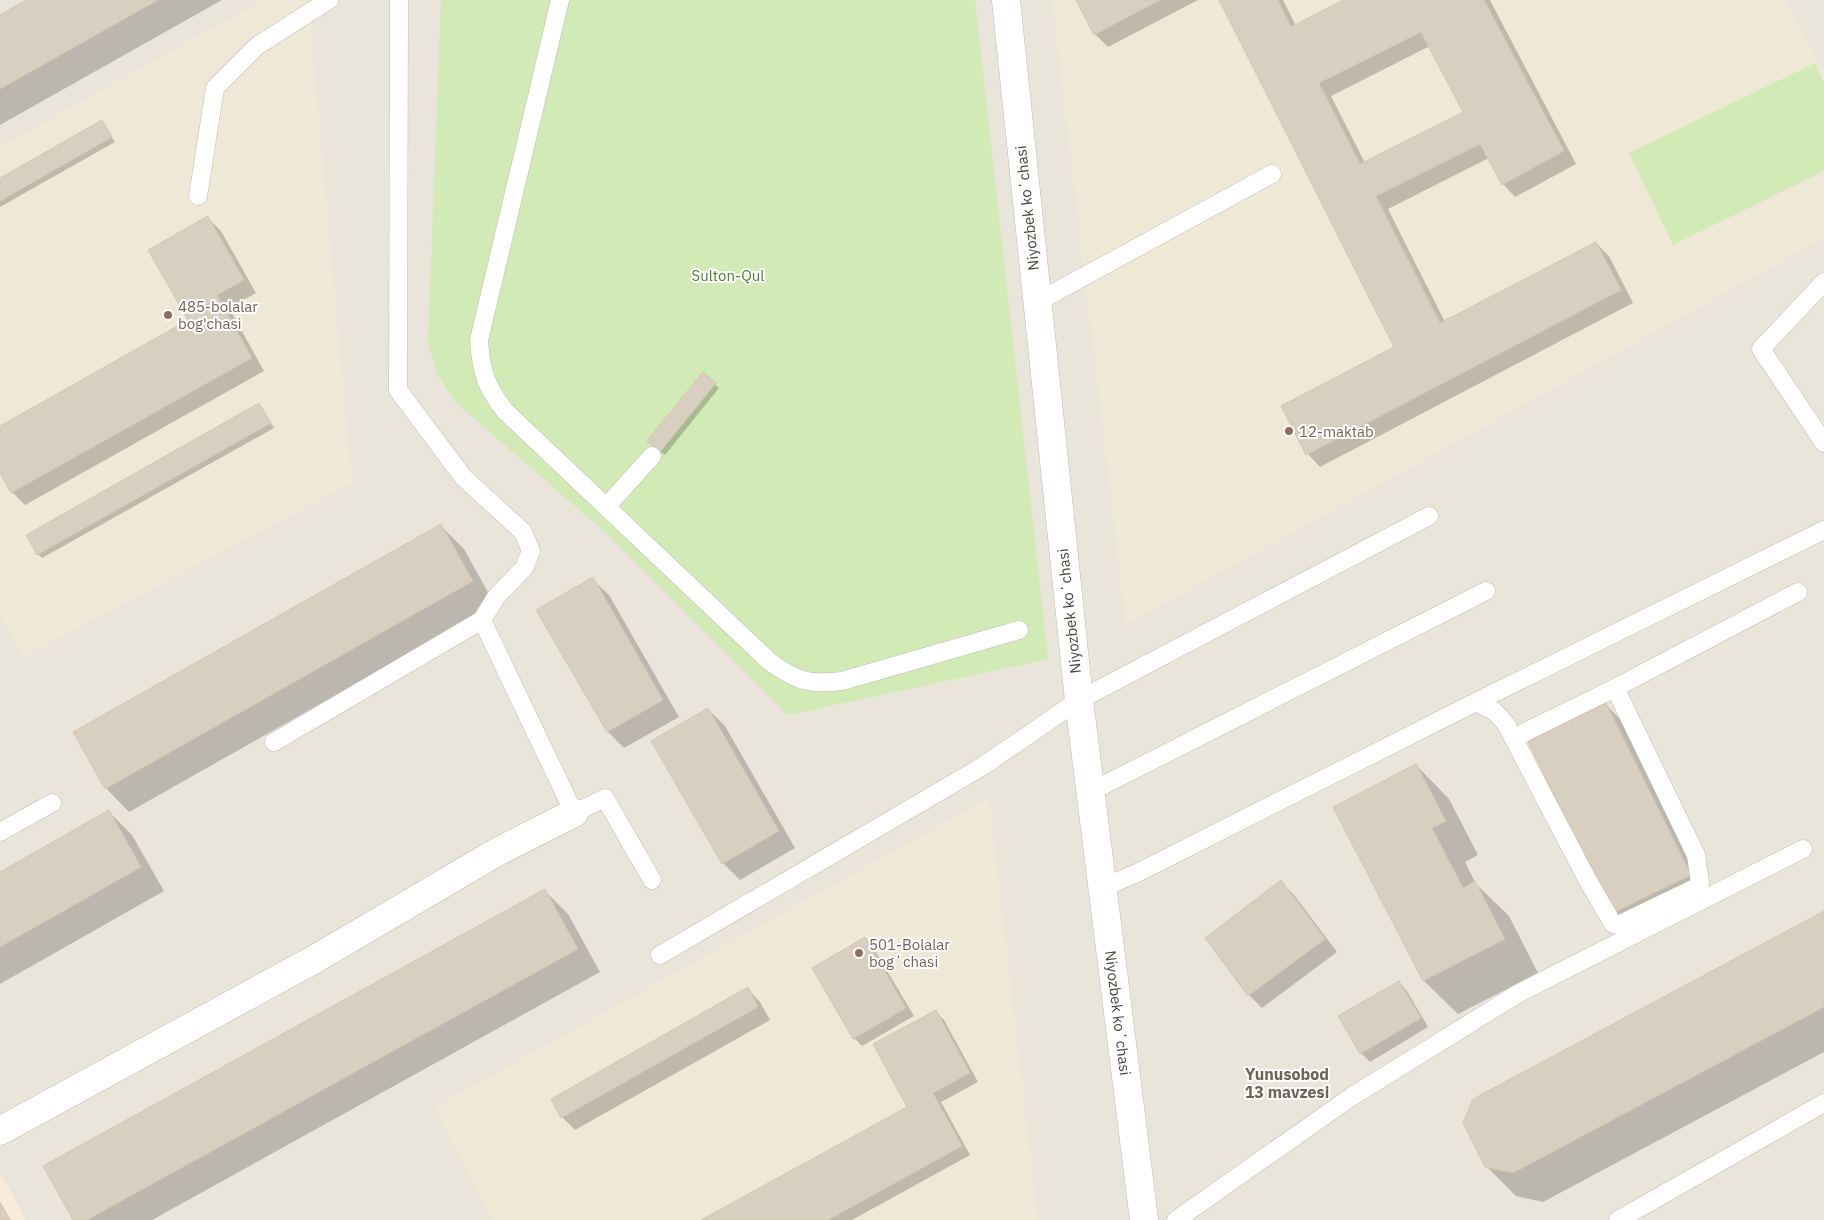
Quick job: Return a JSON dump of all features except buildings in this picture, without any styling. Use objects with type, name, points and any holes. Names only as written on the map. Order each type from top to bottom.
[{"type":"street","name":"Niyozbek koʻchasi","points":[[1006,0],[1079,700],[1144,1220]]},
{"type":"street","points":[[0,1131],[315,959],[497,852],[574,813]]},
{"type":"lane","points":[[198,196],[214,88],[257,46],[329,0]]},
{"type":"lane","points":[[274,742],[482,620],[496,597],[524,568],[531,551],[523,532],[463,477],[398,390],[399,0]]},
{"type":"lane","points":[[560,0],[479,340],[480,362],[492,395],[505,411],[770,662],[800,680],[820,683],[842,681],[1020,630]]},
{"type":"lane","points":[[1037,302],[1272,174]]},
{"type":"lane","points":[[1824,282],[1761,349],[1824,443]]},
{"type":"lane","points":[[606,507],[652,456]]},
{"type":"lane","points":[[660,955],[982,766],[1079,700],[1429,516]]},
{"type":"lane","points":[[1102,888],[1137,873],[1476,702],[1824,530]]},
{"type":"lane","points":[[1090,792],[1486,591]]},
{"type":"lane","points":[[1513,738],[1615,688],[1798,592]]},
{"type":"lane","points":[[482,620],[574,813],[605,798],[652,880]]},
{"type":"lane","points":[[1476,702],[1494,711],[1506,724],[1587,879],[1613,924],[1618,925],[1696,887],[1700,883],[1696,855],[1615,688]]},
{"type":"lane","points":[[0,832],[52,803]]},
{"type":"lane","points":[[1176,1220],[1351,1097],[1519,993],[1803,849]]},
{"type":"lane","points":[[1618,1220],[1824,1104]]},
{"type":"shaded area","name":"Yunusobod 13 mavzesi","points":[[0,0],[1824,0],[1824,1220],[0,1220]]},
{"type":"shaded area","name":"485-bolalar bog'chasi","points":[[263,0],[308,0],[352,483],[23,657],[0,615],[0,147]]},
{"type":"shaded area","name":"12-maktab","points":[[1052,0],[1785,0],[1824,72],[1824,238],[1126,625]]},
{"type":"shaded area","name":"501-Bolalar bogʻchasi","points":[[989,798],[1038,1220],[493,1220],[434,1108]]},
{"type":"shaded area","points":[[0,1171],[26,1220],[0,1220]]},
{"type":"green space","name":"Sulton-Qul","points":[[441,0],[975,0],[1048,659],[788,715],[607,534],[455,402],[437,374],[428,343]]},
{"type":"green space","points":[[1815,63],[1824,83],[1824,171],[1673,245],[1629,153]]},
{"type":"place","name":"485-bolalar bog'chasi","points":[[168,315]]},
{"type":"place","name":"12-maktab","points":[[1289,431]]},
{"type":"place","name":"501-Bolalar bogʻchasi","points":[[859,953]]},
{"type":"district","name":"Yunusobod 13 mavzesi","points":[[1287,1083]]}]
